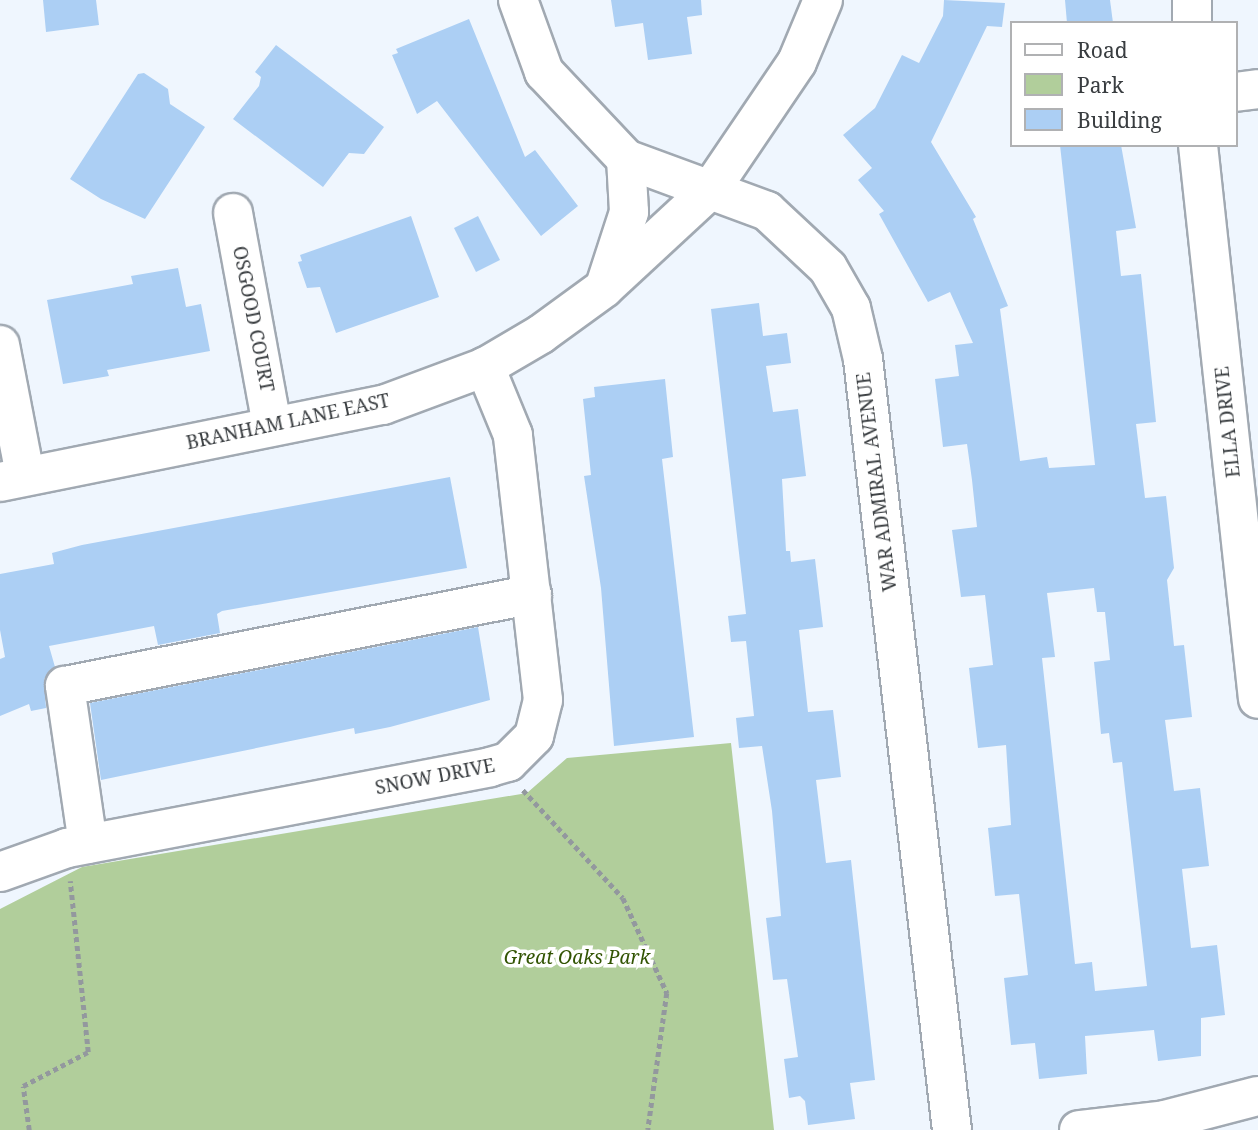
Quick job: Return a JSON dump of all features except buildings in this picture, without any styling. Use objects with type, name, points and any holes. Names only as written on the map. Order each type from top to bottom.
[{"type":"street","name":"WAR ADMIRAL AVENUE","points":[[518,0],[544,72],[626,159],[767,211],[828,268],[851,308],[863,359],[953,1130]]},
{"type":"street","name":"BRANHAM LANE EAST","points":[[12,478],[383,405],[485,367],[541,334],[604,288],[711,189],[797,62],[823,0]]},
{"type":"street","points":[[1192,0],[1192,21]]},
{"type":"street","points":[[1237,92],[1258,89]]},
{"type":"street","name":"ELLA DRIVE","points":[[1198,147],[1245,451],[1258,699]]},
{"type":"street","points":[[604,288],[629,212],[626,159]]},
{"type":"street","name":"OSGOOD COURT","points":[[233,213],[272,426]]},
{"type":"street","points":[[0,345],[12,478]]},
{"type":"street","name":"SNOW DRIVE","points":[[0,872],[88,844],[508,762],[534,736],[543,700],[513,435],[485,367]]},
{"type":"street","points":[[88,844],[65,686],[532,594]]},
{"type":"street","points":[[1079,1130],[1165,1119],[1258,1096]]},
{"type":"path","points":[[508,762],[520,786],[623,898],[667,993],[648,1130]]},
{"type":"path","points":[[29,1130],[23,1086],[88,1052],[70,877]]},
{"type":"green space","name":"Great Oaks Park","points":[[731,743],[774,1130],[0,1130],[0,909],[82,867],[527,793],[567,758]]}]
